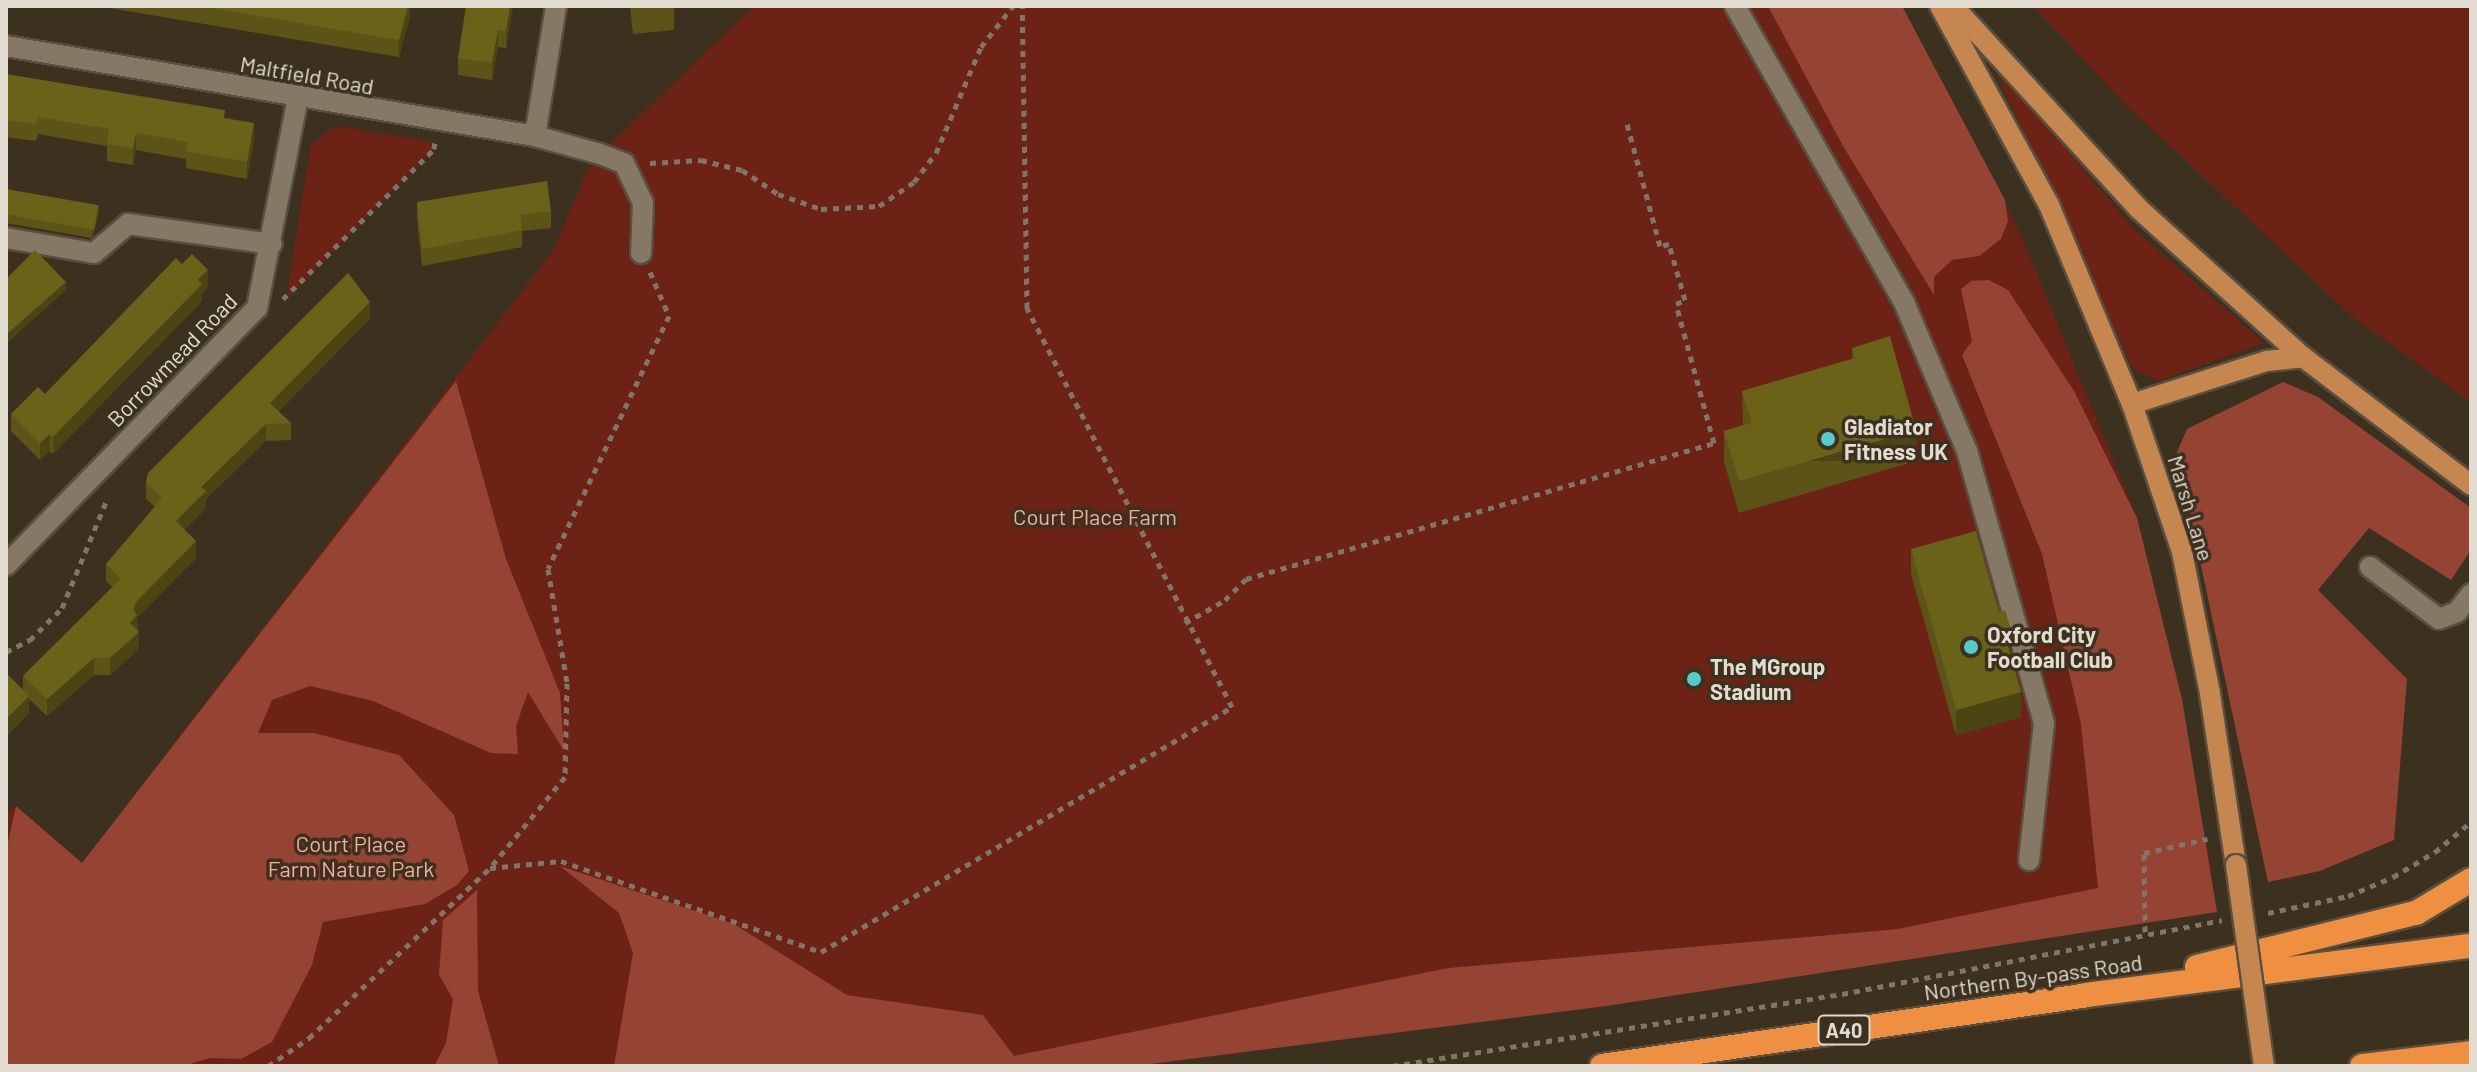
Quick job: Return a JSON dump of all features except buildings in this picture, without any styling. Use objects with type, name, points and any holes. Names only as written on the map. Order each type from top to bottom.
[{"type":"highway","points":[[2086,995],[2416,913],[2471,880]]},
{"type":"highway","name":"Northern By-pass Road","points":[[1602,1066],[2086,995],[2471,946]]},
{"type":"highway","points":[[2362,1066],[2471,1053]]},
{"type":"main road","name":"Marsh Lane","points":[[1940,6],[2049,205],[2132,404],[2182,552],[2236,865],[2264,1066]]},
{"type":"main road","points":[[1953,6],[2139,209],[2303,357],[2471,485]]},
{"type":"main road","points":[[2132,404],[2267,361],[2303,357]]},
{"type":"street","points":[[535,136],[556,6]]},
{"type":"street","points":[[1735,6],[1904,302],[1967,451],[2044,723],[2029,860]]},
{"type":"street","name":"Maltfield Road","points":[[6,46],[535,136],[624,163]]},
{"type":"street","name":"Borrowmead Road","points":[[6,565],[261,299],[298,98]]},
{"type":"street","points":[[624,163],[643,203],[641,253]]},
{"type":"street","points":[[6,238],[94,253],[128,224],[272,244]]},
{"type":"street","points":[[2370,567],[2439,619],[2457,612],[2471,594]]},
{"type":"path","points":[[624,163],[701,160],[742,170],[778,194],[821,209],[879,206],[914,182],[936,153],[981,47],[1013,6]]},
{"type":"path","points":[[490,868],[561,861],[821,952],[1232,707],[1185,623],[1027,308],[1022,6]]},
{"type":"path","points":[[1185,623],[1225,600],[1246,579],[1714,443],[1676,304],[1685,300],[1669,244],[1660,246],[1626,120]]},
{"type":"path","points":[[261,299],[289,299],[434,149],[438,121]]},
{"type":"path","points":[[268,1066],[309,1038],[490,868],[565,777],[567,683],[548,569],[669,316],[641,253]]},
{"type":"path","points":[[6,652],[30,640],[69,593],[108,496],[91,479]]},
{"type":"path","points":[[2261,914],[2348,896],[2393,877],[2435,852],[2471,822]]},
{"type":"path","points":[[2145,932],[2144,853],[2231,834]]},
{"type":"path","points":[[1392,1066],[1842,994],[2145,932],[2231,919]]},
{"type":"green space","name":"Court Place Farm","points":[[754,6],[1902,6],[2021,235],[2137,518],[2212,870],[1898,929],[1448,968],[980,1066],[6,1066],[6,815],[16,806],[82,863],[553,251],[587,171],[600,154]]},
{"type":"green space","points":[[1768,6],[1902,6],[2005,200],[2008,221],[2001,239],[1979,256],[1952,260],[1934,277],[1934,295],[1843,146]]},
{"type":"green space","points":[[2033,6],[2471,6],[2471,402],[2354,318],[2124,103]]},
{"type":"green space","points":[[2004,76],[2133,228],[2264,343],[2158,381],[2133,369],[2000,81]]},
{"type":"green space","points":[[335,126],[435,142],[434,149],[286,299],[311,145]]},
{"type":"green space","points":[[1989,280],[2008,290],[2074,391],[2137,518],[2182,699],[2217,912],[1606,1006],[1135,1066],[614,1066],[633,953],[619,913],[560,866],[734,924],[847,995],[983,1015],[1014,1056],[1448,968],[1898,929],[2098,888],[2081,724],[2042,554],[1962,355],[1972,341],[1961,289],[1971,281]]},
{"type":"green space","name":"Court Place Farm Nature Park","points":[[456,381],[506,559],[560,693],[564,751],[528,692],[516,726],[518,754],[491,753],[373,701],[310,686],[272,700],[258,733],[314,733],[399,755],[454,815],[469,871],[457,885],[425,904],[323,922],[312,965],[272,1042],[241,1059],[210,1058],[183,1066],[6,1066],[6,852],[16,806],[82,863]]},
{"type":"green space","points":[[2283,382],[2318,397],[2471,508],[2471,550],[2451,580],[2369,528],[2318,590],[2407,679],[2394,840],[2320,871],[2268,882],[2177,452],[2187,429]]},
{"type":"green space","points":[[477,890],[478,991],[499,1066],[434,1066],[446,1043],[453,999],[439,975],[443,920]]},
{"type":"place","name":"Gladiator Fitness UK","points":[[1828,439]]},
{"type":"place","name":"Oxford City Football Club","points":[[1971,647]]},
{"type":"place","name":"The MGroup Stadium","points":[[1694,679]]}]
